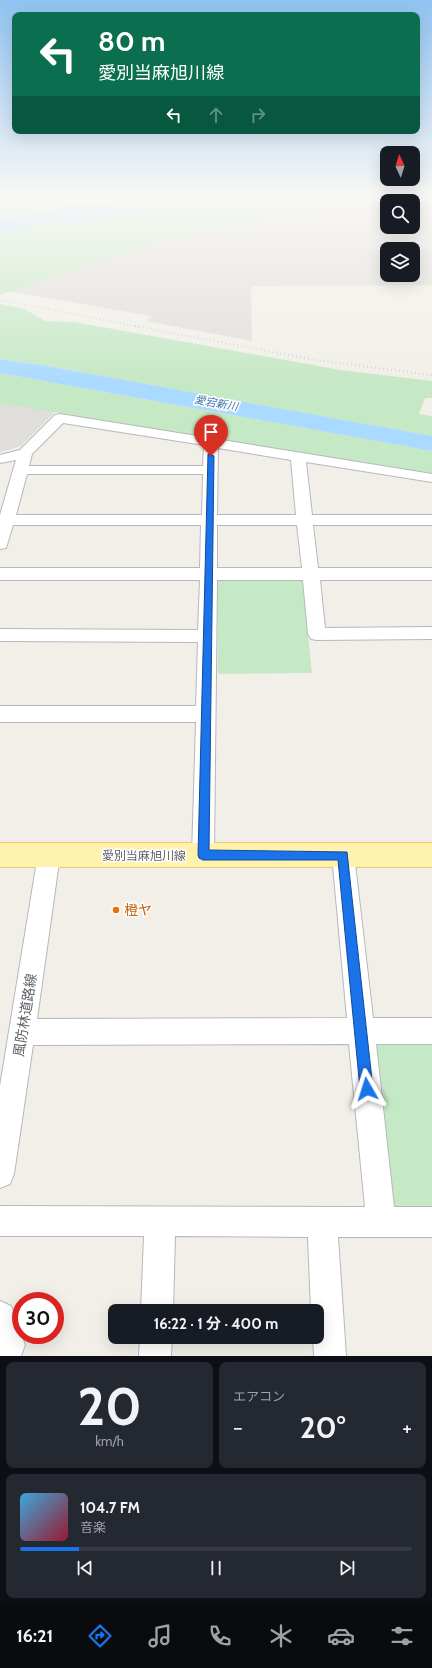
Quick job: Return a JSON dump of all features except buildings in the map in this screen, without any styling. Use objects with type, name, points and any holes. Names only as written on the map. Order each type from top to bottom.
[{"type":"main road","name":"愛別当麻旭川線","points":[[0,855],[432,855]]},
{"type":"street","points":[[0,544],[25,453],[60,418],[432,478]]},
{"type":"street","points":[[203,855],[211,442]]},
{"type":"street","points":[[0,459],[25,453]]},
{"type":"street","points":[[298,456],[317,634],[432,633]]},
{"type":"street","points":[[20,470],[211,470]]},
{"type":"street","points":[[6,520],[432,520]]},
{"type":"street","points":[[0,574],[432,574]]},
{"type":"street","points":[[0,635],[207,636]]},
{"type":"street","points":[[0,714],[206,714]]},
{"type":"street","name":"風防林道路線","points":[[0,1174],[49,855]]},
{"type":"street","points":[[343,855],[360,1031],[381,1222]]},
{"type":"street","points":[[22,1032],[432,1031]]},
{"type":"street","points":[[0,1221],[432,1222]]},
{"type":"street","points":[[157,1304],[160,1221]]},
{"type":"street","points":[[322,1222],[330,1356]]},
{"type":"street","points":[[0,1317],[9,1345],[0,1350]]},
{"type":"street","points":[[155,1356],[156,1344]]},
{"type":"shaded area","points":[[110,257],[380,257],[380,282],[420,282],[420,257],[432,257],[432,285],[251,286],[252,341],[146,321],[151,316],[7,291]]},
{"type":"shaded area","points":[[0,403],[56,411],[21,446],[0,452]]},
{"type":"green space","points":[[0,257],[111,257],[0,295]]},
{"type":"green space","points":[[0,304],[25,309],[45,321],[74,322],[341,370],[432,381],[432,398],[425,398],[419,414],[432,416],[432,436],[47,366],[0,359]]},
{"type":"green space","points":[[0,373],[432,451],[432,475],[0,403]]},
{"type":"green space","points":[[217,580],[302,580],[312,673],[218,674]]},
{"type":"green space","points":[[360,1031],[432,1031],[432,1222],[381,1222]]},
{"type":"water","name":"愛宕新川","points":[[0,359],[47,366],[432,436],[432,451],[0,373]]},
{"type":"railway","points":[[0,300],[140,327]]},
{"type":"railway","points":[[135,326],[315,360],[432,375]]},
{"type":"place","name":"橙ヤ","points":[[116,910]]},
{"type":"route","points":[[211,456],[203,855],[343,855],[367,1089]]}]
